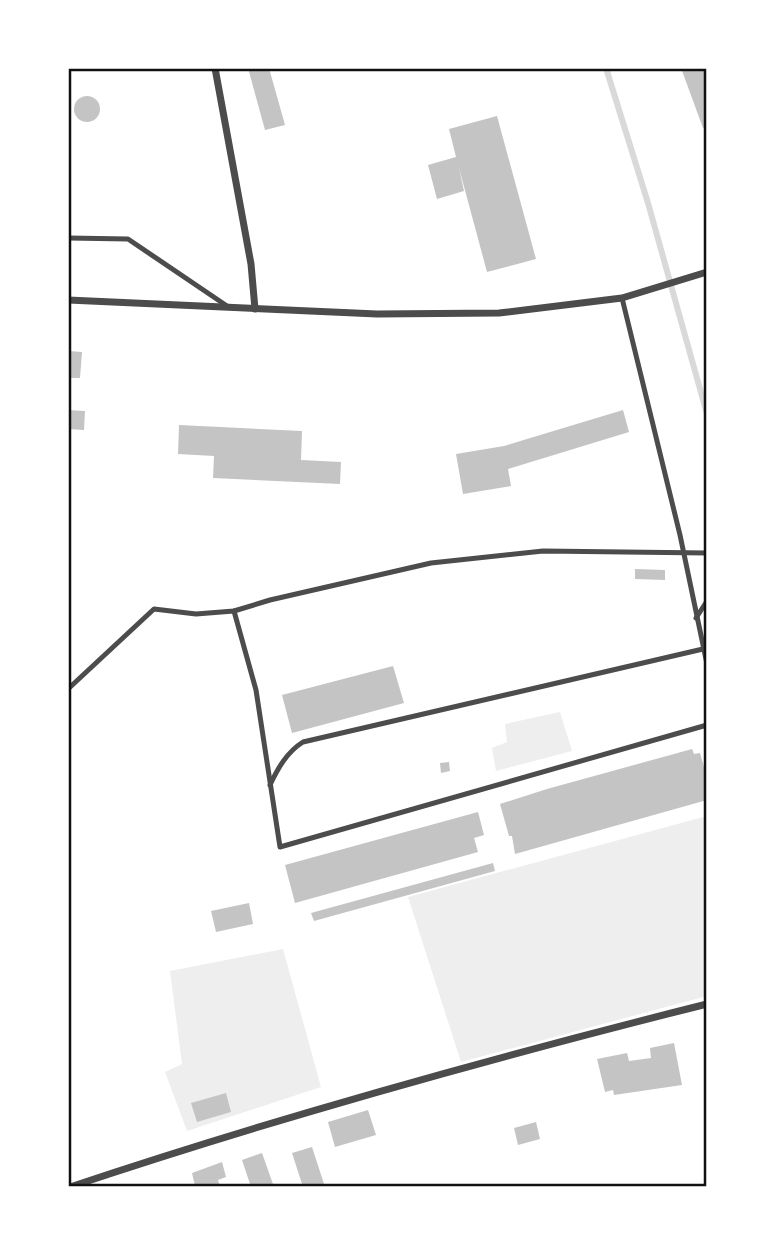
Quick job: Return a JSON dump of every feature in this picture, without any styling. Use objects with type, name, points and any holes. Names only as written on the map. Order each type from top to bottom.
[{"type":"street","points":[[215,68],[251,264],[255,309]]},
{"type":"street","points":[[68,300],[377,314],[499,313],[621,298],[707,272]]},
{"type":"street","points":[[69,1187],[261,1125],[464,1067],[707,1004]]},
{"type":"lane","points":[[68,238],[128,239],[230,308]]},
{"type":"lane","points":[[621,298],[684,552],[707,664]]},
{"type":"lane","points":[[68,690],[154,609],[196,614],[234,611],[270,600],[431,563],[543,551],[707,553]]},
{"type":"lane","points":[[696,618],[707,601]]},
{"type":"lane","points":[[234,611],[256,690],[280,847],[707,724]]},
{"type":"lane","points":[[270,785],[280,764],[303,742],[703,649]]},
{"type":"shaded area","points":[[560,712],[572,751],[496,771],[492,748],[507,742],[505,724]]},
{"type":"shaded area","points":[[707,816],[707,996],[461,1062],[408,897]]},
{"type":"shaded area","points":[[283,949],[321,1087],[187,1131],[165,1072],[182,1064],[170,971]]},
{"type":"building","points":[[248,68],[269,68],[285,125],[265,130]]},
{"type":"building","points":[[681,68],[707,68],[707,126],[703,128]]},
{"type":"building","points":[[87,96],[96,100],[100,109],[96,118],[87,122],[78,118],[74,109],[78,100]]},
{"type":"building","points":[[497,116],[536,259],[487,272],[459,168],[464,191],[437,199],[428,165],[456,157],[449,129]]},
{"type":"building","points":[[68,351],[82,352],[80,378],[68,378]]},
{"type":"building","points":[[68,410],[85,411],[84,430],[68,429]]},
{"type":"building","points":[[623,410],[629,432],[508,469],[511,486],[463,494],[456,454],[504,446]]},
{"type":"building","points":[[179,425],[302,431],[301,460],[341,462],[340,484],[213,478],[214,456],[178,454]]},
{"type":"building","points":[[635,569],[665,570],[665,580],[635,579]]},
{"type":"building","points":[[393,666],[404,703],[292,733],[282,695]]},
{"type":"building","points":[[692,749],[694,754],[700,753],[704,767],[707,766],[707,800],[515,854],[512,836],[509,836],[500,804]]},
{"type":"building","points":[[449,762],[450,771],[441,773],[440,763]]},
{"type":"building","points":[[478,812],[484,835],[474,838],[478,852],[295,903],[285,865]]},
{"type":"building","points":[[493,863],[495,871],[314,921],[311,913]]},
{"type":"building","points":[[249,903],[253,924],[216,932],[211,911]]},
{"type":"building","points":[[674,1043],[682,1085],[614,1095],[613,1090],[605,1092],[597,1059],[627,1053],[629,1061],[651,1058],[650,1048]]},
{"type":"building","points":[[226,1093],[231,1112],[197,1122],[191,1103]]},
{"type":"building","points":[[368,1110],[376,1135],[335,1147],[328,1122]]},
{"type":"building","points":[[536,1122],[540,1139],[518,1145],[514,1128]]},
{"type":"building","points":[[312,1147],[325,1187],[303,1187],[292,1153]]},
{"type":"building","points":[[262,1153],[274,1187],[251,1187],[242,1160]]},
{"type":"building","points":[[222,1162],[226,1177],[218,1180],[220,1187],[195,1186],[192,1173]]},
{"type":"waterway","points":[[606,68],[648,203],[707,414]]}]
